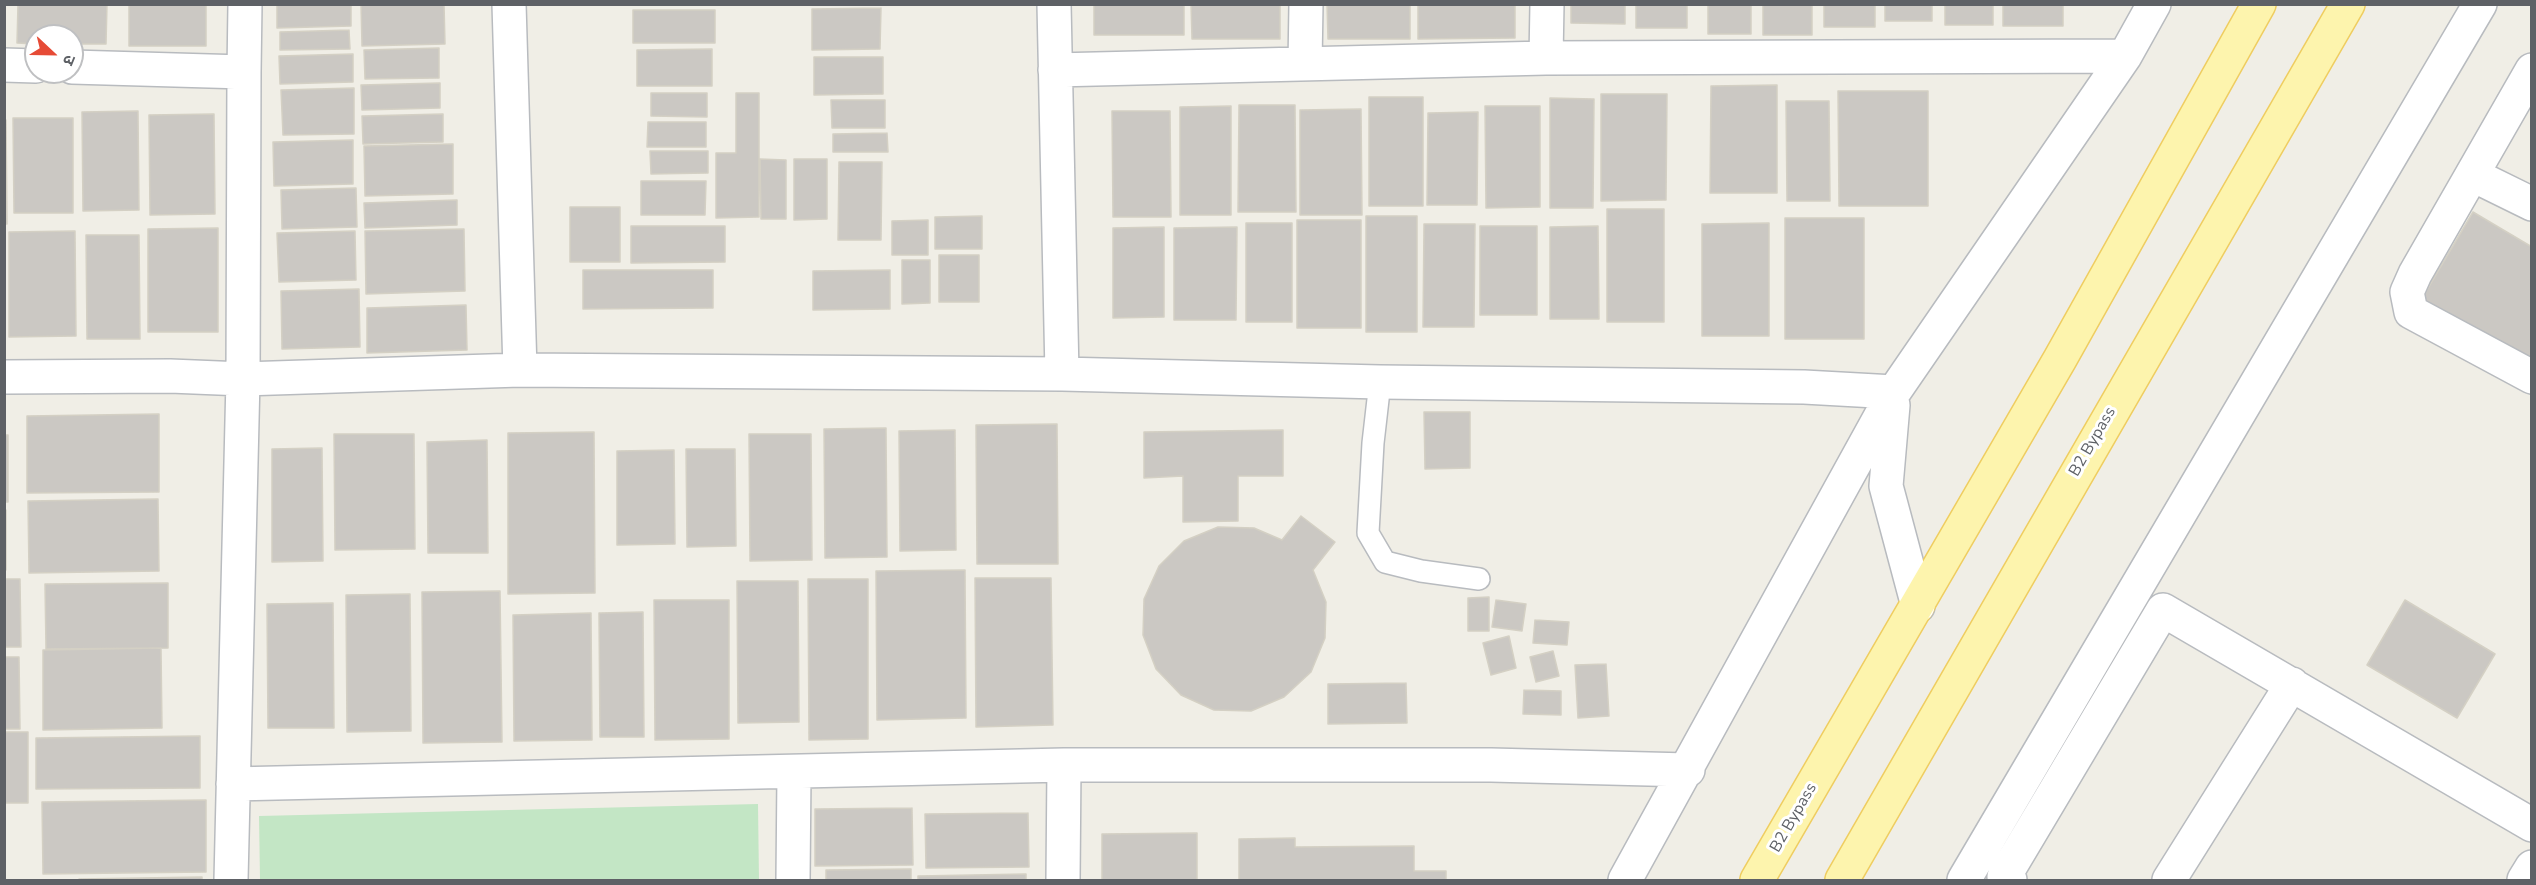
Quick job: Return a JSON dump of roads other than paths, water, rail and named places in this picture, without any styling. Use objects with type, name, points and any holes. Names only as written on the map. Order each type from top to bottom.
[{"type":"main road","name":"B2 Bypass","points":[[1757,880],[1918,606],[2259,4]]},
{"type":"main road","name":"B2 Bypass","points":[[1842,880],[2348,4]]},
{"type":"street","points":[[231,880],[243,380],[245,4]]},
{"type":"street","points":[[509,4],[520,370]]},
{"type":"street","points":[[1054,4],[1062,374]]},
{"type":"street","points":[[1305,64],[1306,4]]},
{"type":"street","points":[[1546,4],[1546,58]]},
{"type":"street","points":[[1625,880],[1688,770],[1894,392],[2125,56],[2154,4]]},
{"type":"street","points":[[1964,880],[2480,4]]},
{"type":"street","points":[[1055,70],[1546,58],[2125,56]]},
{"type":"street","points":[[4,65],[24,66]]},
{"type":"street","points":[[84,67],[244,72]]},
{"type":"street","points":[[2532,70],[2415,274],[2407,292],[2411,312],[2532,377]]},
{"type":"street","points":[[2473,175],[2532,204]]},
{"type":"street","points":[[4,377],[170,376],[243,380],[520,370],[1062,374],[1380,382],[1804,387],[1894,392]]},
{"type":"street","points":[[1894,392],[1886,486],[1918,606]]},
{"type":"street","points":[[2142,577],[2292,684],[2532,825]]},
{"type":"street","points":[[2010,880],[2004,877],[2163,610],[2230,640],[2532,808]]},
{"type":"street","points":[[2169,880],[2292,684]]},
{"type":"street","points":[[233,784],[794,773],[1064,765],[1491,765],[1688,770]]},
{"type":"street","points":[[1063,880],[1064,765]]},
{"type":"street","points":[[793,880],[794,773]]},
{"type":"street","points":[[2524,880],[2532,867]]},
{"type":"lane","points":[[1380,382],[1373,443],[1368,533],[1385,562],[1421,571],[1479,579]]}]
